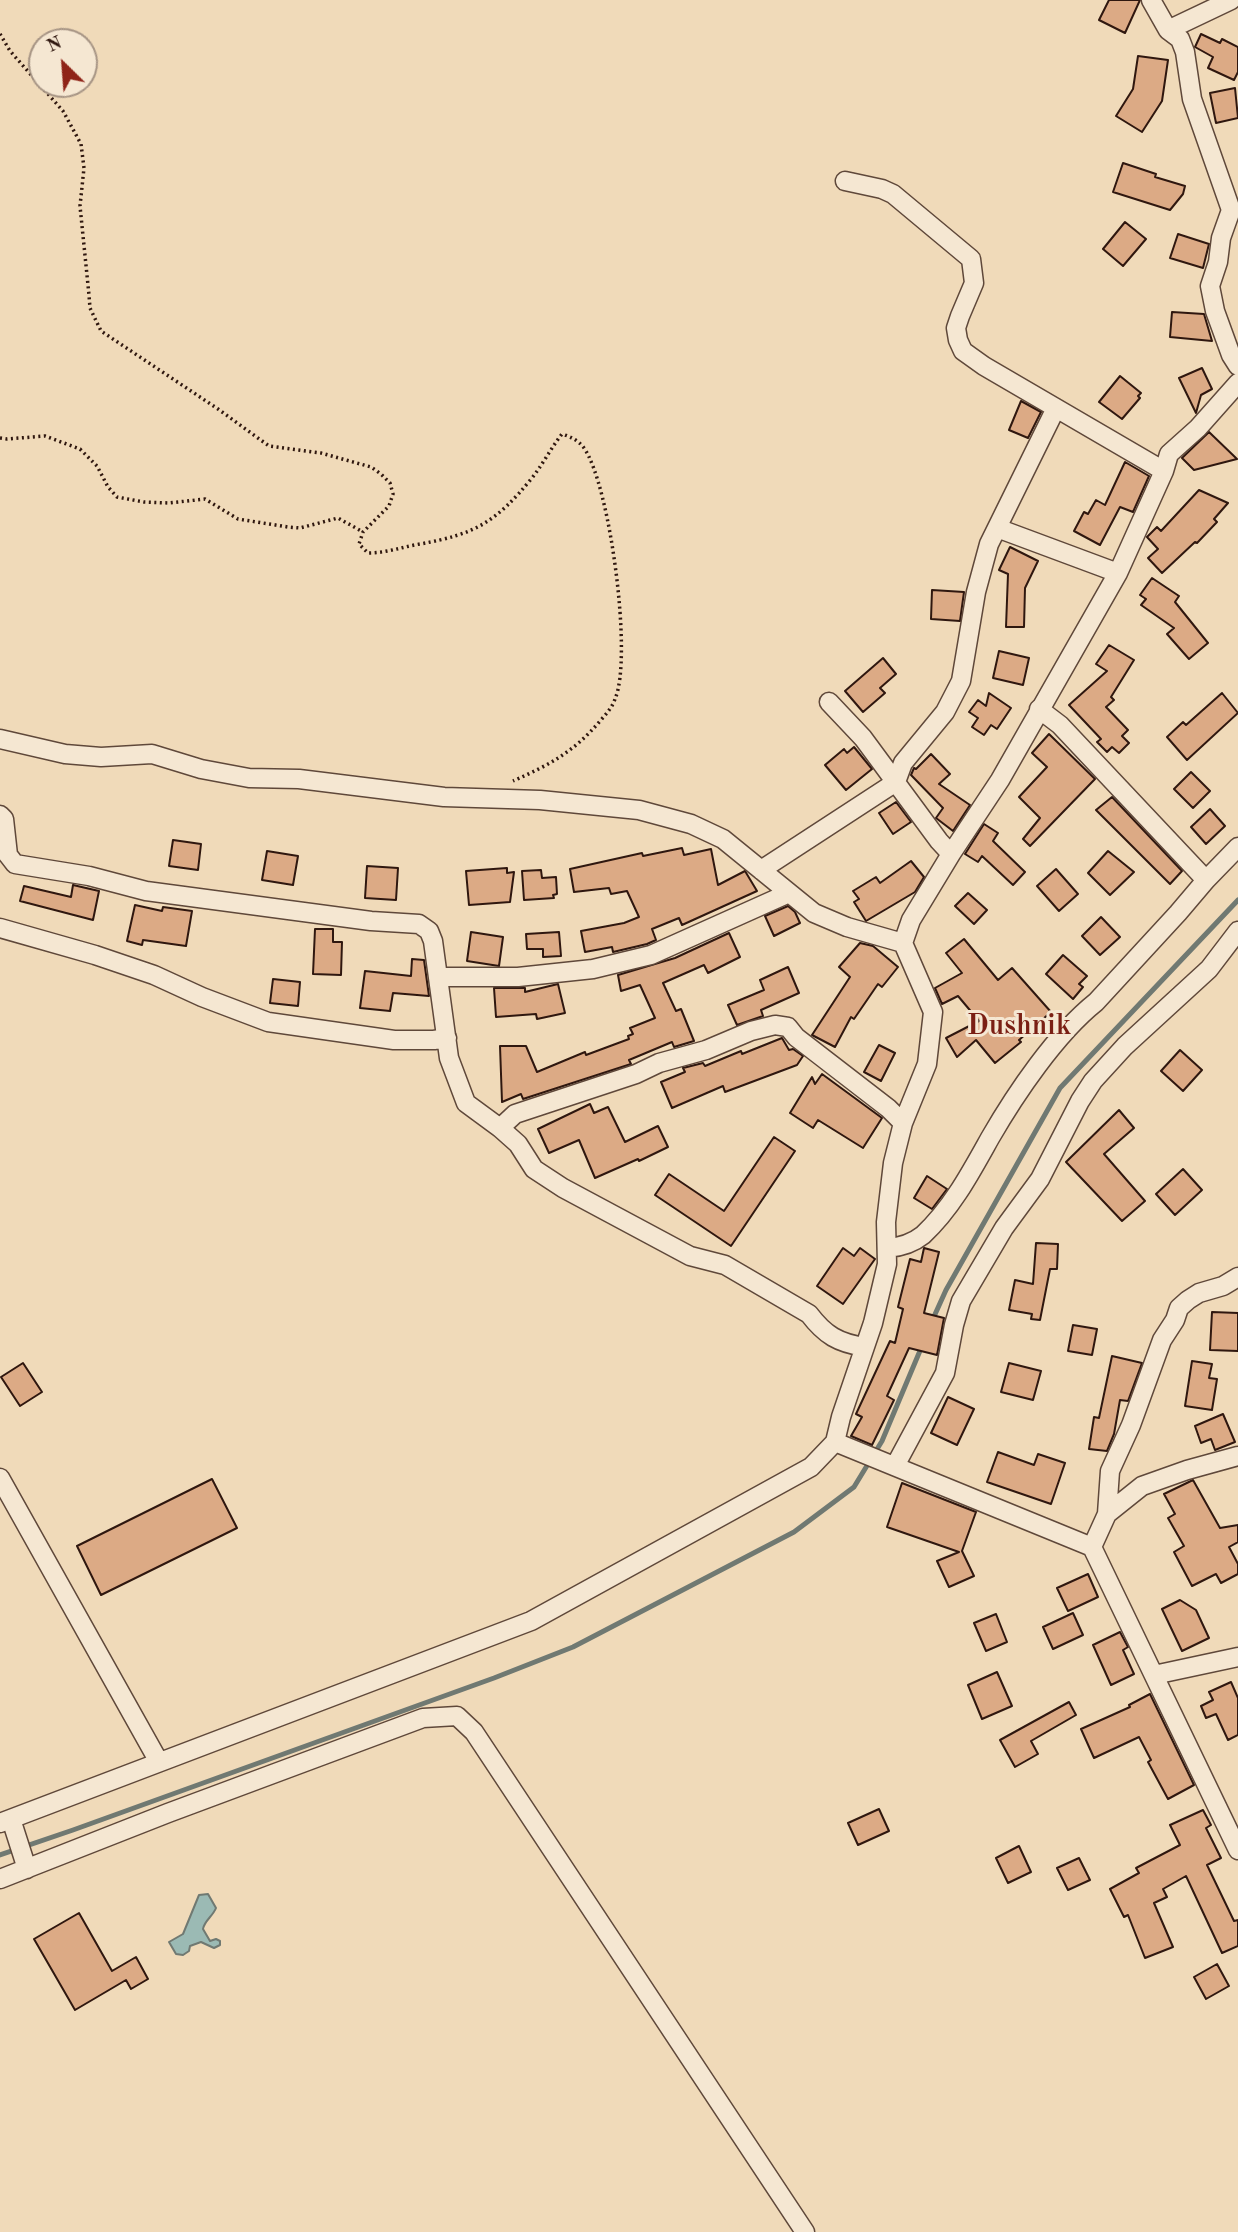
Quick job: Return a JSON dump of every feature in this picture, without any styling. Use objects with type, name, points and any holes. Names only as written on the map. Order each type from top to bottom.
[{"type":"street","points":[[1152,0],[1168,30],[1180,39],[1185,52],[1192,99],[1231,210],[1210,286],[1215,310],[1231,355],[1238,366]]},
{"type":"street","points":[[1168,30],[1231,0]]},
{"type":"street","points":[[845,181],[893,194],[971,259],[974,283],[956,328],[963,351],[973,360],[1164,471]]},
{"type":"street","points":[[25,1864],[17,1836],[6,1821],[531,1621],[811,1467],[835,1442],[881,1288],[888,1248],[886,1222],[893,1163],[903,1123],[927,1064],[933,1012],[903,943],[911,920],[1000,780],[1118,573],[1164,471],[1169,454],[1198,428],[1238,383]]},
{"type":"street","points":[[761,870],[896,782],[903,763],[945,712],[961,681],[981,570],[997,528],[1056,408]]},
{"type":"street","points":[[997,528],[1118,573]]},
{"type":"street","points":[[829,702],[863,738],[951,854]]},
{"type":"street","points":[[1039,709],[1060,725],[1206,880]]},
{"type":"street","points":[[0,739],[65,754],[101,757],[152,754],[201,769],[249,778],[299,779],[444,797],[540,800],[639,810],[691,824],[723,839],[787,894],[825,919],[903,943]]},
{"type":"street","points":[[0,815],[4,819],[8,855],[15,864],[89,876],[146,891],[371,921],[419,923],[429,931],[433,941],[449,1058],[466,1103],[500,1128],[525,1153],[534,1169],[563,1188],[690,1256],[725,1265],[809,1314],[844,1344],[865,1347]]},
{"type":"street","points":[[888,1248],[900,1247],[921,1237],[938,1219],[1031,1075],[1086,1009],[1238,847]]},
{"type":"street","points":[[440,977],[518,977],[593,969],[651,955],[787,894]]},
{"type":"street","points":[[0,928],[153,975],[268,1022],[394,1040],[447,1038]]},
{"type":"street","points":[[889,1464],[945,1373],[961,1301],[1004,1228],[1040,1179],[1093,1081],[1125,1045],[1209,970],[1238,931]]},
{"type":"street","points":[[500,1128],[515,1114],[775,1025],[788,1027],[796,1037],[888,1108],[903,1123]]},
{"type":"street","points":[[1092,1547],[1107,1514],[1110,1471],[1131,1425],[1161,1340],[1180,1308],[1188,1300],[1238,1277]]},
{"type":"street","points":[[835,1442],[1092,1547],[1238,1850]]},
{"type":"street","points":[[1107,1514],[1142,1486],[1238,1456]]},
{"type":"street","points":[[0,1478],[159,1762]]},
{"type":"street","points":[[1154,1675],[1238,1657]]},
{"type":"street","points":[[0,1879],[25,1864],[424,1718],[457,1716],[474,1732],[497,1771],[805,2232]]},
{"type":"path","points":[[0,34],[17,59],[63,111],[84,155],[80,219],[90,308],[101,331],[269,446],[321,453],[371,467],[381,474],[390,483],[393,494],[389,506],[363,532],[359,544],[368,553],[443,541],[478,528],[489,522],[533,477],[562,434],[574,438],[583,447],[592,463],[613,547],[621,615],[622,665],[619,690],[608,712],[566,755],[502,784]]},
{"type":"path","points":[[0,438],[45,436],[80,449],[97,466],[108,487],[117,497],[169,503],[205,499],[238,520],[300,528],[338,518],[363,532]]},
{"type":"water","points":[[208,1894],[216,1908],[203,1929],[210,1941],[216,1939],[220,1941],[220,1945],[214,1948],[201,1942],[190,1946],[189,1951],[183,1955],[176,1954],[169,1942],[183,1934],[199,1895]]},
{"type":"building","points":[[1109,0],[1140,0],[1125,33],[1099,20]]},
{"type":"building","points":[[1201,34],[1220,43],[1222,39],[1238,47],[1238,72],[1234,80],[1208,68],[1213,57],[1195,47]]},
{"type":"building","points":[[1138,56],[1168,60],[1162,101],[1142,132],[1116,116],[1133,89]]},
{"type":"building","points":[[1235,88],[1238,118],[1216,123],[1210,93]]},
{"type":"building","points":[[1123,163],[1185,186],[1183,194],[1170,210],[1113,192]]},
{"type":"building","points":[[1125,222],[1146,239],[1123,266],[1103,249]]},
{"type":"building","points":[[1178,234],[1209,244],[1203,268],[1170,258]]},
{"type":"building","points":[[1172,312],[1204,314],[1212,341],[1170,337]]},
{"type":"building","points":[[1202,368],[1212,389],[1201,395],[1196,413],[1179,378]]},
{"type":"building","points":[[1120,376],[1141,393],[1138,396],[1140,398],[1122,419],[1099,402]]},
{"type":"building","points":[[1021,401],[1041,412],[1028,438],[1009,430]]},
{"type":"building","points":[[1209,432],[1237,459],[1194,470],[1182,458]]},
{"type":"building","points":[[1125,462],[1149,476],[1133,512],[1120,507],[1100,545],[1074,531],[1084,512],[1088,514],[1096,500],[1105,505]]},
{"type":"building","points":[[1199,490],[1228,503],[1214,519],[1217,522],[1162,573],[1148,558],[1158,549],[1147,537],[1157,527],[1161,531]]},
{"type":"building","points":[[1010,547],[1038,561],[1025,588],[1024,627],[1006,627],[1008,574],[999,570]]},
{"type":"building","points":[[1152,578],[1179,596],[1175,602],[1208,643],[1189,659],[1167,634],[1174,628],[1141,605],[1146,599],[1140,595]]},
{"type":"building","points":[[932,590],[964,592],[960,621],[931,619]]},
{"type":"building","points":[[1109,645],[1134,660],[1111,697],[1114,700],[1106,707],[1128,730],[1122,736],[1129,743],[1119,753],[1112,747],[1107,752],[1097,742],[1101,739],[1069,705],[1107,671],[1096,664]]},
{"type":"building","points":[[999,651],[1029,658],[1023,685],[993,678]]},
{"type":"building","points":[[883,658],[896,674],[880,688],[885,693],[863,712],[845,691]]},
{"type":"building","points":[[989,693],[1011,708],[997,729],[991,725],[984,735],[972,727],[978,718],[969,712],[978,700],[986,706]]},
{"type":"building","points":[[1222,693],[1238,713],[1187,760],[1167,737],[1183,722],[1186,725]]},
{"type":"building","points":[[1049,734],[1095,779],[1030,846],[1023,839],[1040,818],[1019,797],[1047,767],[1032,753]]},
{"type":"building","points":[[854,747],[872,769],[846,790],[825,765],[844,749],[847,753]]},
{"type":"building","points":[[931,754],[950,774],[939,784],[970,805],[953,831],[936,818],[943,808],[911,775],[914,768]]},
{"type":"building","points":[[1191,772],[1210,791],[1193,808],[1174,789]]},
{"type":"building","points":[[1112,797],[1182,871],[1170,884],[1096,810]]},
{"type":"building","points":[[896,802],[911,822],[893,834],[879,813]]},
{"type":"building","points":[[1210,809],[1225,826],[1206,844],[1191,827]]},
{"type":"building","points":[[984,824],[998,833],[993,841],[1025,872],[1013,885],[982,856],[978,862],[965,854]]},
{"type":"building","points":[[173,840],[201,844],[198,870],[169,866]]},
{"type":"building","points":[[682,848],[684,855],[711,849],[718,885],[745,871],[757,891],[682,925],[679,918],[652,929],[656,940],[647,944],[613,952],[612,947],[585,952],[581,931],[624,923],[639,917],[627,891],[611,894],[609,888],[574,892],[570,869],[642,853],[643,856]]},
{"type":"building","points":[[267,851],[298,856],[293,885],[262,880]]},
{"type":"building","points":[[1108,851],[1134,872],[1110,895],[1088,873]]},
{"type":"building","points":[[911,861],[924,877],[915,892],[866,921],[854,902],[859,899],[853,891],[876,877],[880,883]]},
{"type":"building","points":[[367,866],[398,868],[396,900],[365,898]]},
{"type":"building","points":[[507,868],[507,873],[514,872],[510,902],[469,905],[466,871]]},
{"type":"building","points":[[1056,869],[1078,894],[1059,911],[1037,886]]},
{"type":"building","points":[[541,870],[542,878],[556,877],[557,894],[553,895],[554,898],[524,900],[522,871]]},
{"type":"building","points":[[73,885],[99,891],[93,920],[20,901],[24,886],[71,897]]},
{"type":"building","points":[[968,893],[987,910],[974,924],[955,906]]},
{"type":"building","points":[[135,905],[162,911],[163,907],[192,911],[186,946],[143,940],[142,945],[127,941]]},
{"type":"building","points":[[788,906],[795,912],[800,923],[774,936],[765,916]]},
{"type":"building","points":[[1101,917],[1120,937],[1100,955],[1082,936]]},
{"type":"building","points":[[315,929],[333,929],[333,942],[342,942],[341,975],[313,974]]},
{"type":"building","points":[[471,932],[503,937],[499,966],[467,961]]},
{"type":"building","points":[[559,932],[561,956],[543,957],[543,949],[527,949],[526,934]]},
{"type":"building","points":[[729,933],[740,957],[708,973],[704,965],[663,983],[676,1011],[681,1009],[694,1041],[674,1047],[672,1042],[629,1060],[631,1064],[523,1099],[521,1094],[502,1102],[500,1046],[526,1046],[537,1072],[585,1052],[586,1055],[629,1039],[628,1036],[633,1034],[630,1028],[655,1018],[640,985],[621,991],[618,975],[675,958]]},
{"type":"building","points":[[964,939],[998,980],[1012,968],[1051,1012],[995,1063],[976,1040],[957,1057],[946,1038],[979,1021],[958,996],[942,1004],[935,988],[962,973],[946,953]]},
{"type":"building","points":[[860,943],[873,946],[898,967],[882,987],[878,984],[854,1019],[851,1017],[835,1047],[812,1035],[850,977],[839,967]]},
{"type":"building","points":[[1063,955],[1087,976],[1079,984],[1083,987],[1073,999],[1046,974]]},
{"type":"building","points":[[412,959],[424,960],[429,996],[393,993],[390,1011],[360,1008],[365,971],[411,976]]},
{"type":"building","points":[[788,967],[799,993],[761,1010],[763,1016],[737,1025],[728,1005],[764,990],[760,980]]},
{"type":"building","points":[[273,979],[300,982],[298,1006],[270,1003]]},
{"type":"building","points":[[558,984],[565,1013],[537,1019],[536,1014],[496,1017],[494,988],[525,988],[525,992]]},
{"type":"building","points":[[782,1038],[789,1050],[793,1049],[803,1056],[797,1065],[725,1092],[723,1086],[672,1108],[661,1082],[685,1072],[683,1068],[703,1063],[705,1066]]},
{"type":"building","points":[[879,1045],[895,1053],[881,1081],[864,1072]]},
{"type":"building","points":[[1180,1050],[1202,1070],[1183,1091],[1161,1071]]},
{"type":"building","points":[[822,1074],[882,1118],[863,1148],[818,1120],[813,1128],[790,1113],[812,1077],[815,1084]]},
{"type":"building","points":[[590,1104],[594,1113],[608,1107],[625,1142],[658,1126],[668,1147],[595,1178],[579,1140],[549,1153],[538,1129]]},
{"type":"building","points":[[1119,1110],[1134,1128],[1104,1154],[1145,1201],[1122,1221],[1066,1162]]},
{"type":"building","points":[[774,1137],[795,1151],[731,1246],[655,1195],[669,1174],[724,1211]]},
{"type":"building","points":[[1183,1169],[1202,1190],[1175,1215],[1156,1194]]},
{"type":"building","points":[[927,1176],[947,1189],[932,1209],[914,1198]]},
{"type":"building","points":[[1036,1243],[1058,1244],[1057,1269],[1050,1269],[1040,1320],[1031,1319],[1032,1314],[1009,1310],[1015,1280],[1033,1284]]},
{"type":"building","points":[[843,1248],[854,1256],[860,1248],[875,1259],[843,1304],[817,1286]]},
{"type":"building","points":[[924,1248],[939,1252],[924,1313],[944,1318],[937,1355],[909,1348],[887,1396],[894,1400],[872,1445],[851,1436],[862,1417],[856,1414],[890,1341],[895,1343],[903,1309],[898,1307],[910,1259],[921,1262]]},
{"type":"building","points":[[1212,1312],[1238,1313],[1238,1351],[1210,1350]]},
{"type":"building","points":[[1073,1325],[1097,1329],[1092,1355],[1068,1351]]},
{"type":"building","points":[[1112,1356],[1142,1363],[1128,1401],[1120,1400],[1114,1434],[1107,1451],[1089,1449],[1094,1417],[1099,1418]]},
{"type":"building","points":[[1192,1361],[1212,1364],[1209,1378],[1217,1379],[1212,1410],[1185,1406]]},
{"type":"building","points":[[23,1363],[42,1392],[20,1406],[1,1377]]},
{"type":"building","points":[[1009,1363],[1041,1371],[1033,1400],[1001,1392]]},
{"type":"building","points":[[948,1397],[974,1409],[957,1445],[931,1433]]},
{"type":"building","points":[[1223,1414],[1235,1442],[1215,1450],[1211,1439],[1201,1443],[1195,1426]]},
{"type":"building","points":[[998,1452],[1034,1465],[1038,1454],[1065,1463],[1051,1504],[987,1482]]},
{"type":"building","points":[[212,1479],[237,1528],[101,1595],[77,1546]]},
{"type":"building","points":[[1193,1480],[1220,1528],[1238,1525],[1238,1542],[1229,1547],[1238,1564],[1238,1574],[1221,1583],[1216,1574],[1192,1586],[1174,1552],[1184,1546],[1168,1518],[1175,1514],[1164,1494]]},
{"type":"building","points":[[902,1483],[976,1512],[962,1551],[974,1576],[949,1587],[937,1561],[959,1552],[887,1527]]},
{"type":"building","points":[[1088,1574],[1098,1597],[1068,1611],[1057,1588]]},
{"type":"building","points":[[1180,1600],[1196,1610],[1209,1638],[1182,1651],[1162,1609]]},
{"type":"building","points":[[1073,1613],[1083,1635],[1053,1649],[1043,1627]]},
{"type":"building","points":[[996,1614],[1007,1642],[986,1651],[974,1623]]},
{"type":"building","points":[[1120,1632],[1128,1647],[1123,1650],[1134,1674],[1111,1685],[1093,1645]]},
{"type":"building","points":[[997,1672],[1012,1706],[982,1719],[968,1685]]},
{"type":"building","points":[[1231,1682],[1238,1698],[1238,1735],[1228,1740],[1216,1714],[1206,1718],[1201,1706],[1213,1700],[1209,1692]]},
{"type":"building","points":[[1150,1694],[1194,1785],[1168,1799],[1148,1762],[1151,1760],[1139,1737],[1094,1758],[1081,1729],[1130,1707],[1129,1705]]},
{"type":"building","points":[[1069,1702],[1076,1715],[1031,1741],[1038,1754],[1015,1767],[1000,1740]]},
{"type":"building","points":[[879,1809],[889,1831],[858,1845],[848,1823]]},
{"type":"building","points":[[1203,1810],[1211,1825],[1206,1828],[1221,1858],[1207,1865],[1234,1921],[1238,1920],[1238,1946],[1222,1953],[1186,1876],[1163,1889],[1167,1897],[1154,1903],[1173,1947],[1145,1958],[1128,1915],[1124,1917],[1110,1889],[1139,1873],[1136,1868],[1180,1845],[1170,1825]]},
{"type":"building","points":[[1019,1846],[1031,1872],[1008,1883],[996,1858]]},
{"type":"building","points":[[1079,1858],[1090,1880],[1068,1890],[1057,1868]]},
{"type":"building","points":[[79,1913],[112,1971],[136,1957],[148,1979],[131,1989],[126,1980],[75,2010],[34,1939]]},
{"type":"building","points":[[1217,1964],[1229,1986],[1206,1999],[1194,1977]]},
{"type":"waterway","points":[[932,1321],[946,1290],[1060,1088],[1238,900]]},
{"type":"waterway","points":[[0,1855],[494,1678],[573,1647],[794,1532],[854,1487],[882,1441],[922,1346]]},
{"type":"district","name":"Dushnik","points":[[1019,1027]]}]
